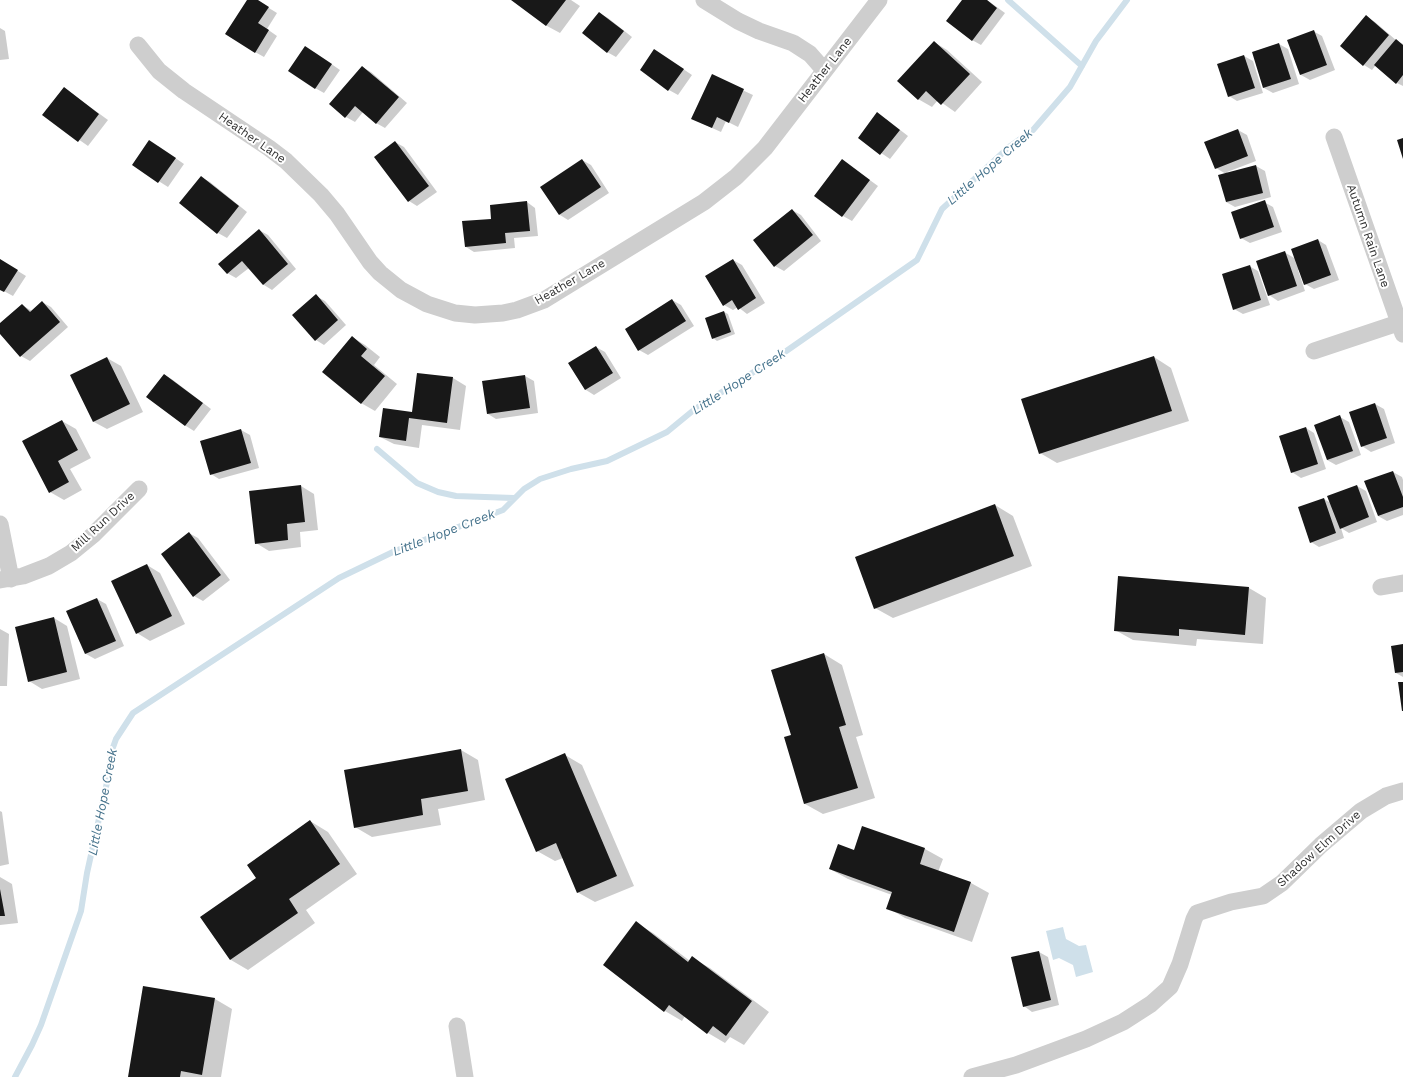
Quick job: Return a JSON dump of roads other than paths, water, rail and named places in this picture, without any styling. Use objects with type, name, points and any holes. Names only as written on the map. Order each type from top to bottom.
[{"type":"street","points":[[704,0],[738,21],[759,31],[793,43],[810,54],[824,70]]},
{"type":"street","name":"Heather Lane","points":[[138,45],[159,71],[184,91],[270,148],[286,161],[321,195],[337,214],[370,262],[380,273],[396,286],[427,304],[456,313],[475,315],[510,312],[544,300],[704,202],[736,177],[765,148],[879,0]]},
{"type":"street","name":"Autumn Rain Lane","points":[[1334,137],[1401,328]]},
{"type":"street","points":[[1314,351],[1401,328]]},
{"type":"street","name":"Mill Run Drive","points":[[6,579],[23,576],[49,566],[71,553],[92,535],[139,489]]},
{"type":"street","points":[[0,524],[6,579]]},
{"type":"street","points":[[1381,587],[1403,583]]},
{"type":"street","name":"Shadow Elm Drive","points":[[972,1077],[1016,1065],[1086,1039],[1123,1022],[1151,1004],[1170,987],[1180,964],[1194,919],[1198,913],[1231,902],[1263,896],[1282,883],[1321,844],[1361,811],[1386,796],[1403,792]]},
{"type":"street","points":[[457,1026],[465,1077]]},
{"type":"waterway","points":[[1008,0],[1082,66]]},
{"type":"waterway","name":"Little Hope Creek","points":[[15,1077],[41,1025],[81,911],[87,873],[108,778],[111,753],[116,739],[133,713],[339,578],[395,551],[503,510],[524,489],[540,479],[571,469],[607,461],[667,432],[695,409],[782,354],[917,260],[942,209],[1009,147],[1033,130],[1070,87],[1096,41],[1127,0]]},
{"type":"waterway","points":[[377,449],[417,483],[438,492],[456,496],[514,498]]}]
